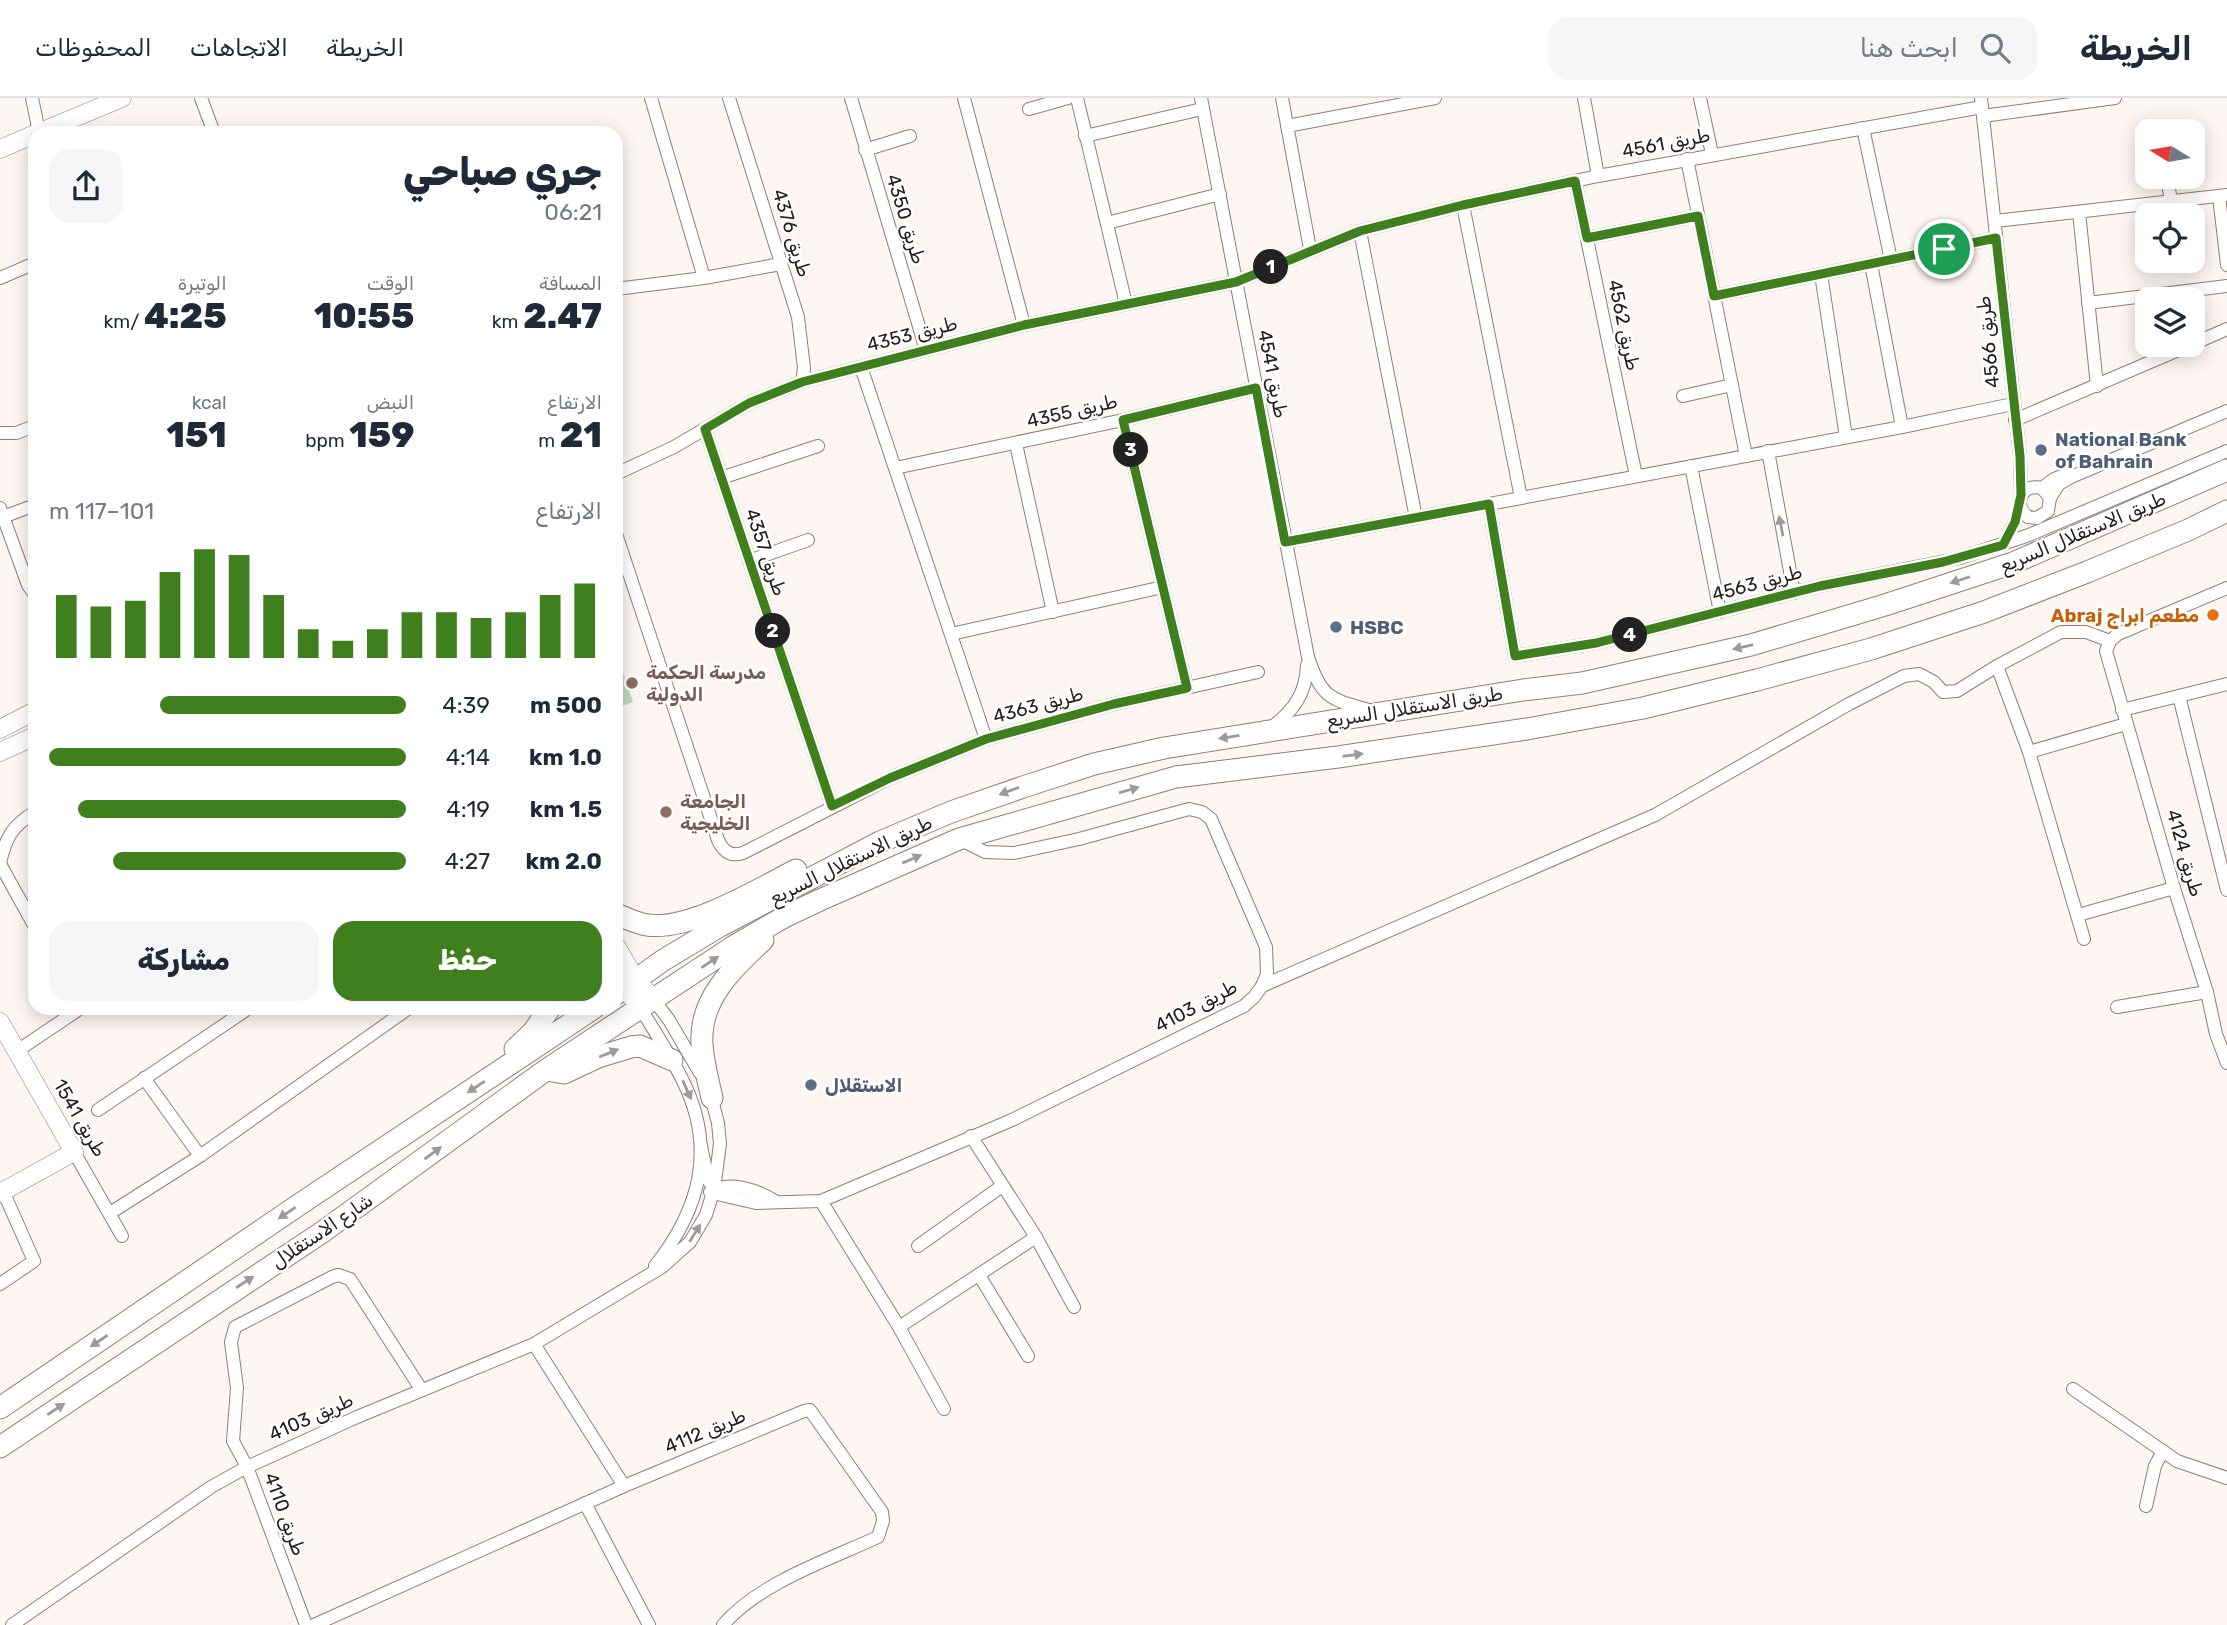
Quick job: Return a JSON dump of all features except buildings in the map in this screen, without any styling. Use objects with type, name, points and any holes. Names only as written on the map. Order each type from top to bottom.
[{"type":"main road","name":"طريق الاستقلال السريع","points":[[623,985],[720,926],[880,842],[951,812],[1094,764],[1164,748],[1523,690],[1582,683],[1751,645],[1885,606],[2013,563],[2227,470]]},
{"type":"main road","name":"طريق الاستقلال السريع","points":[[647,1005],[734,946],[786,916],[959,839],[1176,777],[1434,744],[1527,729],[1643,708],[1757,680],[1871,649],[1984,612],[2137,551],[2227,511]]},
{"type":"main road","points":[[623,916],[649,925],[677,924],[714,910],[807,864],[853,845],[880,842]]},
{"type":"main road","points":[[712,1098],[702,1043],[703,1028],[710,1005],[729,973],[786,916]]},
{"type":"main road","name":"شارع الاستقلال","points":[[0,1447],[321,1233],[546,1070],[647,1005]]},
{"type":"main road","points":[[500,1071],[513,1051],[533,1032],[545,1015]]},
{"type":"main road","name":"شارع الاستقلال","points":[[0,1408],[584,1015]]},
{"type":"main road","points":[[546,1070],[564,1073],[598,1057],[631,1046],[640,1046],[671,1060]]},
{"type":"street","points":[[32,98],[37,126]]},
{"type":"street","points":[[55,126],[122,98]]},
{"type":"street","points":[[201,98],[211,126]]},
{"type":"street","points":[[651,98],[704,278]]},
{"type":"street","name":"طريق 4376","points":[[729,98],[798,317],[804,368],[802,382]]},
{"type":"street","name":"طريق 4350","points":[[851,98],[926,350]]},
{"type":"street","points":[[964,98],[1024,325]]},
{"type":"street","points":[[1029,109],[1068,98]]},
{"type":"street","points":[[1077,98],[1126,304]]},
{"type":"street","points":[[1282,98],[1310,250]]},
{"type":"street","points":[[1287,126],[1435,98]]},
{"type":"street","points":[[1584,98],[1598,176]]},
{"type":"street","points":[[1700,98],[1712,154]]},
{"type":"street","name":"طريق 4561","points":[[1236,282],[1360,231],[1463,205],[1598,176],[1982,107],[2115,98]]},
{"type":"street","points":[[1085,136],[1202,104]]},
{"type":"street","name":"طريق 4541","points":[[1202,104],[1308,657]]},
{"type":"street","name":"طريق 4566","points":[[1982,107],[2020,456],[2020,500]]},
{"type":"street","points":[[1863,128],[1891,260]]},
{"type":"street","points":[[865,149],[910,136]]},
{"type":"street","points":[[0,149],[28,137]]},
{"type":"street","points":[[1687,159],[1746,456]]},
{"type":"street","name":"طريق 4562","points":[[1575,181],[1636,476]]},
{"type":"street","points":[[2169,189],[2171,201]]},
{"type":"street","points":[[1107,223],[1220,194]]},
{"type":"street","points":[[1994,221],[2223,196],[2227,265]]},
{"type":"street","points":[[1463,205],[1521,498]]},
{"type":"street","points":[[2079,212],[2097,386]]},
{"type":"street","points":[[1587,238],[1698,216]]},
{"type":"street","points":[[1360,231],[1416,518]]},
{"type":"street","points":[[1714,296],[1996,238]]},
{"type":"street","points":[[623,288],[704,278],[781,264]]},
{"type":"street","points":[[1871,264],[1902,427]]},
{"type":"street","points":[[0,278],[28,266]]},
{"type":"street","points":[[1821,274],[1846,437]]},
{"type":"street","name":"طريق 4353","points":[[623,471],[674,447],[749,403],[802,382],[1024,325],[1236,282]]},
{"type":"street","points":[[2088,303],[2227,286]]},
{"type":"street","points":[[2205,338],[2227,329]]},
{"type":"street","points":[[2015,421],[2162,357]]},
{"type":"street","points":[[861,367],[986,739]]},
{"type":"street","points":[[1683,396],[1732,385]]},
{"type":"street","name":"طريق 4355","points":[[895,468],[1016,444],[1256,388]]},
{"type":"street","points":[[1285,542],[2013,404]]},
{"type":"street","points":[[2020,500],[2024,514],[2037,518],[2045,515],[2045,494],[2060,476],[2095,468],[2227,411]]},
{"type":"street","points":[[1123,420],[1187,688]]},
{"type":"street","points":[[0,433],[16,433],[28,429]]},
{"type":"street","name":"طريق 4357","points":[[705,429],[832,806]]},
{"type":"street","points":[[1016,444],[1053,612]]},
{"type":"street","points":[[721,478],[818,446]]},
{"type":"street","name":"طريق 4563","points":[[1489,504],[1515,656],[1596,643],[1794,593],[1932,565],[2003,545],[2227,451]]},
{"type":"street","points":[[1768,452],[1794,593]]},
{"type":"street","name":"طريق 4566","points":[[2020,456],[2026,472],[2045,494]]},
{"type":"street","points":[[1691,466],[1720,612]]},
{"type":"street","points":[[2003,545],[2015,522],[2020,500],[2027,488],[2045,494],[2063,510],[2086,511]]},
{"type":"street","points":[[28,507],[2,513],[28,582]]},
{"type":"street","points":[[749,561],[808,540]]},
{"type":"street","name":"طريق 4363","points":[[623,555],[718,840],[725,851],[732,855],[743,853],[890,778],[986,739],[1114,704],[1258,673]]},
{"type":"street","points":[[951,634],[1163,587]]},
{"type":"street","points":[[1262,986],[1655,815],[1849,704],[1904,676],[1919,674],[1934,682],[1943,692],[1956,691],[2061,632],[2087,632],[2110,641],[2118,634],[2227,588]]},
{"type":"street","name":"طريق 4124","points":[[2110,641],[2107,657],[2207,992],[2216,1034],[2227,1063]]},
{"type":"street","points":[[1308,657],[1321,689],[1338,700],[1380,713]]},
{"type":"street","points":[[1267,731],[1287,716],[1301,697],[1308,657]]},
{"type":"street","points":[[1997,666],[2029,752],[2084,939]]},
{"type":"street","points":[[2122,710],[2227,684]]},
{"type":"street","points":[[2179,696],[2223,851],[2227,890]]},
{"type":"street","points":[[0,729],[28,715]]},
{"type":"street","points":[[2029,752],[2126,724]]},
{"type":"street","points":[[0,752],[28,739]]},
{"type":"street","name":"طريق 4103","points":[[693,1203],[723,1186],[760,1192],[775,1201],[821,1201],[1012,1120],[1244,1006],[1262,986],[1267,974],[1266,947],[1211,819],[1202,812],[1189,809],[1079,839],[1014,853],[985,852],[959,839]]},
{"type":"street","points":[[28,817],[19,822],[5,842],[0,863],[28,914]]},
{"type":"street","points":[[2078,915],[2174,888]]},
{"type":"street","points":[[623,985],[647,1005]]},
{"type":"street","points":[[2117,1007],[2207,992]]},
{"type":"street","name":"طريق 4103","points":[[646,1278],[673,1242],[693,1203],[699,1177],[701,1146],[692,1102],[647,1005]]},
{"type":"street","name":"طريق 4103","points":[[12,1625],[211,1487],[247,1467],[421,1390],[534,1344],[646,1278],[690,1242],[706,1215],[714,1189],[720,1144],[718,1123],[712,1098],[695,1063],[647,1005]]},
{"type":"street","points":[[17,1051],[71,1015]]},
{"type":"street","points":[[97,1110],[238,1015]]},
{"type":"street","points":[[110,1213],[200,1156],[399,1015]]},
{"type":"street","name":"طريق 1541","points":[[0,1022],[122,1236]]},
{"type":"street","points":[[144,1078],[200,1156]]},
{"type":"street","points":[[971,1136],[1036,1237],[1074,1307]]},
{"type":"street","points":[[701,1146],[708,1180],[714,1189]]},
{"type":"street","points":[[0,1284],[32,1263],[34,1257],[1,1192],[74,1152]]},
{"type":"street","points":[[918,1247],[1002,1186]]},
{"type":"street","points":[[821,1201],[899,1327],[944,1409]]},
{"type":"street","points":[[899,1327],[1036,1237]]},
{"type":"street","points":[[979,1275],[1028,1356]]},
{"type":"street","name":"طريق 4110","points":[[306,1625],[247,1467],[233,1441],[237,1388],[231,1342],[235,1327],[332,1277],[344,1276],[353,1284],[421,1390]]},
{"type":"street","points":[[534,1344],[624,1486]]},
{"type":"street","points":[[2073,1389],[2177,1461],[2227,1478]]},
{"type":"street","name":"طريق 4112","points":[[314,1625],[585,1503],[806,1410],[813,1413],[882,1512],[882,1530],[878,1537],[753,1597],[723,1625]]},
{"type":"street","points":[[2147,1506],[2155,1466],[2164,1451]]},
{"type":"street","points":[[585,1503],[649,1625]]},
{"type":"green space","points":[[623,673],[633,702],[623,706]]},
{"type":"place","name":"National Bank of Bahrain","points":[[2041,450]]},
{"type":"place","name":"Abraj مطعم ابراج","points":[[2213,615]]},
{"type":"place","name":"HSBC","points":[[1336,627]]},
{"type":"place","name":"مدرسة الحكمة الدولية","points":[[632,683]]},
{"type":"place","name":"الجامعة الخليجية","points":[[666,812]]},
{"type":"place","name":"الاستقلال","points":[[811,1085]]},
{"type":"route","points":[[1575,181],[1587,238],[1698,216],[1714,296],[1944,249],[1996,238],[2020,456],[2021,495],[2015,522],[2003,545],[1922,567],[1820,586],[1596,643],[1515,656],[1489,504],[1285,542],[1256,388],[1123,420],[1187,688],[1114,704],[986,739],[890,778],[832,806],[705,429],[749,403],[802,382],[1024,325],[1236,282],[1360,231],[1575,181]]}]
